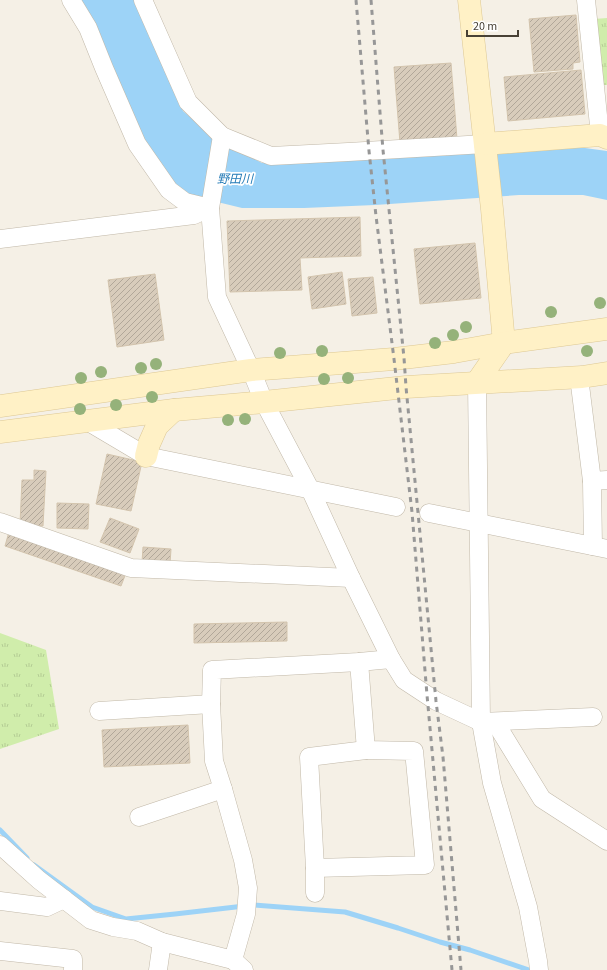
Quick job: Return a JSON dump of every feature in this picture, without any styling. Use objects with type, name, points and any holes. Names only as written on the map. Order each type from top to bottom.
[{"type":"street","points":[[71,0],[88,28],[137,144],[168,190],[185,202],[210,208]]},
{"type":"street","points":[[143,0],[188,102],[222,136],[271,156],[603,136],[586,0]]},
{"type":"street","points":[[469,0],[492,209],[504,343],[477,382],[479,522],[492,783],[528,907],[539,965]]},
{"type":"street","points":[[222,136],[210,208],[216,297],[251,370],[264,402],[310,489],[351,578],[391,659],[404,680],[436,702],[488,722],[593,717]]},
{"type":"street","points":[[0,238],[194,215],[210,208]]},
{"type":"street","points":[[0,406],[251,370],[412,357],[607,329]]},
{"type":"street","points":[[0,432],[174,410],[406,387],[580,377],[607,373]]},
{"type":"street","points":[[429,513],[600,547],[600,481],[580,377]]},
{"type":"street","points":[[146,456],[157,426],[174,410]]},
{"type":"street","points":[[87,421],[146,456],[396,506]]},
{"type":"street","points":[[0,522],[131,568],[351,578]]},
{"type":"street","points":[[0,845],[39,880],[91,920],[113,927],[138,931],[162,942],[238,965],[248,888],[243,860],[214,761],[211,704],[212,670],[391,659]]},
{"type":"street","points":[[358,662],[366,750]]},
{"type":"street","points":[[99,711],[211,704]]},
{"type":"street","points":[[488,722],[542,799],[607,841]]},
{"type":"street","points":[[315,868],[424,865],[414,751],[366,750],[309,757],[315,893]]},
{"type":"street","points":[[139,817],[223,789]]},
{"type":"street","points":[[0,901],[47,907],[64,899]]},
{"type":"street","points":[[158,970],[162,942]]},
{"type":"street","points":[[0,951],[73,959],[73,970]]},
{"type":"green space","points":[[607,18],[607,85],[601,85],[594,19]]},
{"type":"green space","points":[[0,633],[46,650],[59,729],[0,749]]},
{"type":"water","name":"野田川","points":[[79,0],[134,0],[183,111],[216,139],[262,163],[563,145],[607,151],[607,200],[583,195],[519,195],[375,205],[304,208],[242,208],[201,198],[190,197],[170,182],[147,146]]},
{"type":"building","points":[[576,15],[580,62],[573,63],[573,69],[534,72],[529,19]]},
{"type":"building","points":[[451,63],[457,139],[400,143],[394,67]]},
{"type":"building","points":[[581,70],[585,114],[508,121],[504,77]]},
{"type":"building","points":[[360,217],[361,256],[300,258],[302,290],[230,292],[227,221]]},
{"type":"building","points":[[475,243],[481,298],[420,304],[414,249]]},
{"type":"building","points":[[342,272],[346,304],[312,309],[308,277]]},
{"type":"building","points":[[155,274],[164,340],[117,347],[108,280]]},
{"type":"building","points":[[373,277],[377,313],[352,316],[348,279]]},
{"type":"building","points":[[107,454],[142,462],[131,511],[96,504]]},
{"type":"building","points":[[34,470],[46,471],[43,526],[20,524],[22,480],[34,480]]},
{"type":"building","points":[[57,503],[89,504],[88,529],[57,528]]},
{"type":"building","points":[[110,518],[139,529],[130,553],[100,542]]},
{"type":"building","points":[[9,532],[126,573],[121,586],[5,546]]},
{"type":"building","points":[[143,547],[171,549],[170,564],[142,562]]},
{"type":"building","points":[[287,622],[287,641],[194,643],[194,624]]},
{"type":"building","points":[[188,725],[190,763],[104,767],[102,730]]},
{"type":"waterway","points":[[0,830],[27,858]]},
{"type":"waterway","points":[[34,865],[92,907],[126,919],[253,905],[345,912],[470,950],[529,970]]},
{"type":"railway","points":[[356,0],[376,216],[412,512],[452,970]]},
{"type":"railway","points":[[371,0],[383,150],[436,701],[443,757],[461,970]]}]
